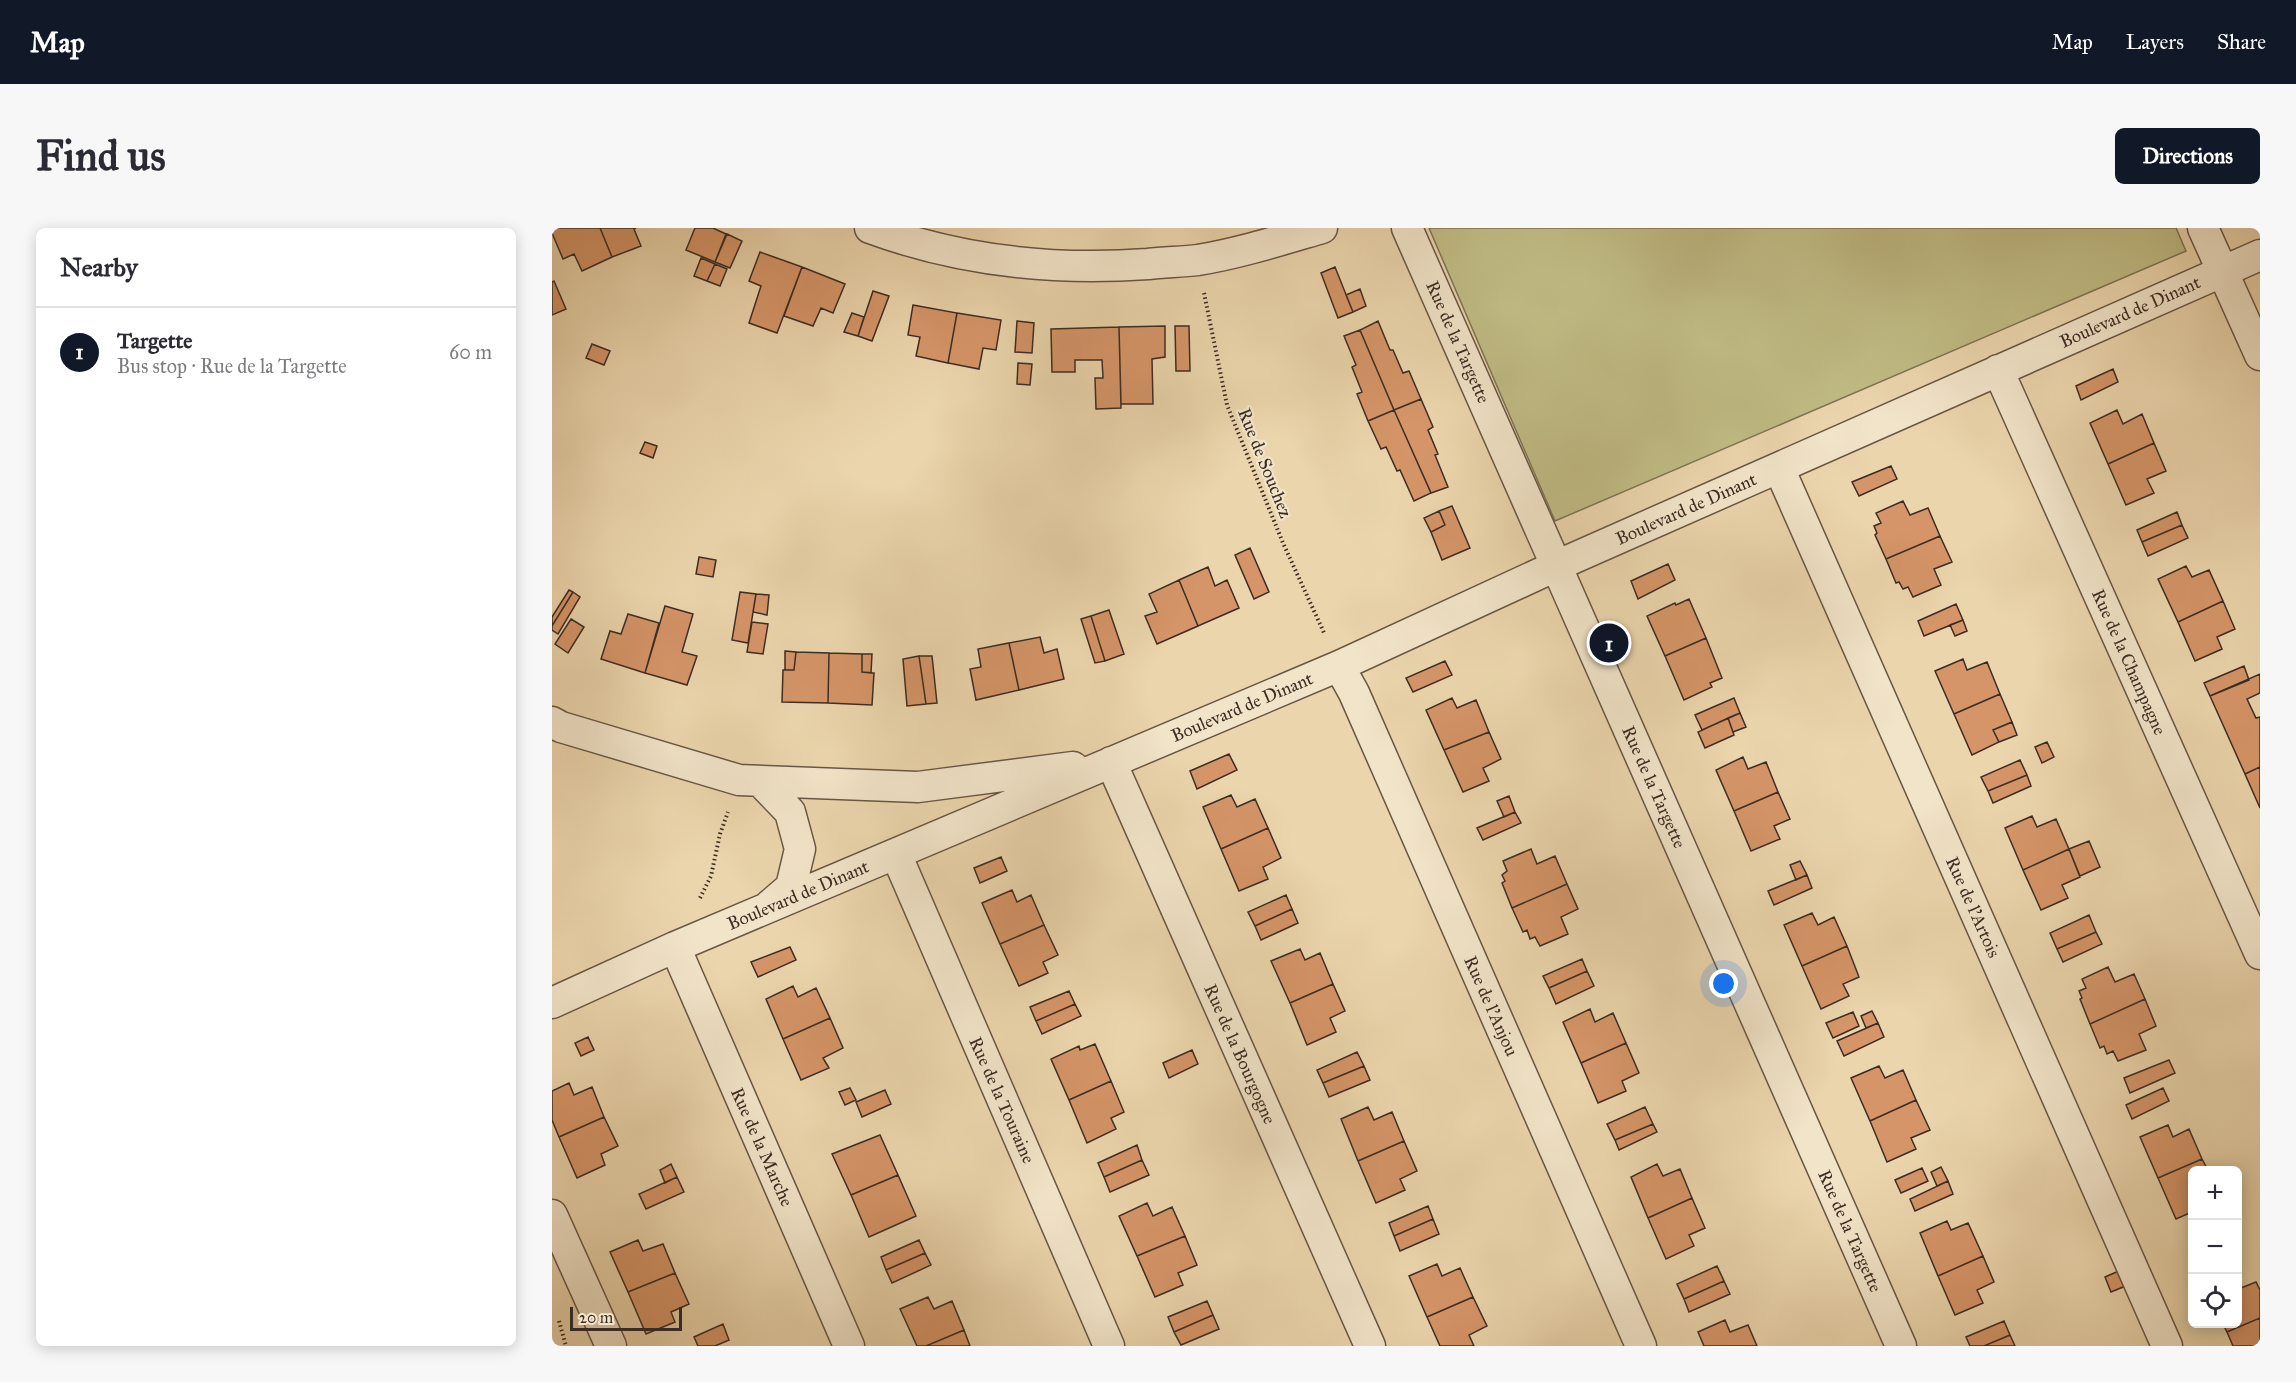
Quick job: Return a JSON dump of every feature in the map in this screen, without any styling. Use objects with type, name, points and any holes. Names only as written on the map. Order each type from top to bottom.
[{"type":"street","points":[[870,228],[957,254],[1039,266],[1106,267],[1197,260],[1275,242],[1322,228]]},
{"type":"street","name":"Rue de la Targette","points":[[1407,228],[1901,1346]]},
{"type":"street","points":[[2203,228],[2260,355]]},
{"type":"street","name":"Boulevard de Dinant","points":[[552,1003],[675,947],[1339,666],[1556,566],[2260,255]]},
{"type":"street","name":"Rue de la Champagne","points":[[1998,370],[2260,954]]},
{"type":"street","name":"Rue de l'Artois","points":[[1779,468],[2167,1346]]},
{"type":"street","name":"Rue de l'Anjou","points":[[1339,666],[1354,693],[1641,1346]]},
{"type":"street","name":"Boulevard de Dinant","points":[[552,722],[561,727],[749,780],[918,787],[1111,762]]},
{"type":"street","name":"Rue de la Bourgogne","points":[[1111,762],[1370,1346]]},
{"type":"street","points":[[749,780],[790,812],[800,849],[791,887],[765,909]]},
{"type":"street","name":"Rue de la Touraine","points":[[896,854],[1109,1346]]},
{"type":"street","name":"Rue de la Marche","points":[[675,947],[849,1346]]},
{"type":"street","points":[[552,1215],[610,1346]]},
{"type":"path","name":"Rue de Souchez","points":[[1197,260],[1227,405],[1283,543],[1339,666]]},
{"type":"path","points":[[675,947],[711,876],[720,834],[749,780]]},
{"type":"shaded area","points":[[1429,228],[2176,228],[2186,251],[1555,521]]},
{"type":"building","points":[[600,228],[612,257],[582,271],[574,254],[563,259],[552,233],[552,230]]},
{"type":"building","points":[[600,228],[636,228],[634,229],[641,246],[612,257]]},
{"type":"building","points":[[695,228],[713,228],[726,234],[715,262],[686,250]]},
{"type":"building","points":[[727,234],[742,241],[730,268],[715,262]]},
{"type":"building","points":[[760,252],[802,267],[777,333],[749,323],[761,286],[749,281]]},
{"type":"building","points":[[701,258],[715,264],[707,281],[694,276]]},
{"type":"building","points":[[715,264],[727,269],[720,286],[707,281]]},
{"type":"building","points":[[802,267],[845,284],[833,313],[821,308],[813,326],[784,316]]},
{"type":"building","points":[[1335,267],[1353,312],[1338,318],[1321,273]]},
{"type":"building","points":[[554,281],[566,309],[552,315],[552,282]]},
{"type":"building","points":[[1360,289],[1366,306],[1353,312],[1346,295]]},
{"type":"building","points":[[873,291],[889,296],[872,341],[858,336]]},
{"type":"building","points":[[913,305],[957,313],[948,363],[916,356],[920,337],[908,335]]},
{"type":"building","points":[[852,313],[864,317],[858,336],[844,332]]},
{"type":"building","points":[[957,313],[1001,320],[996,350],[983,348],[979,369],[948,363]]},
{"type":"building","points":[[1017,321],[1034,323],[1032,353],[1015,352]]},
{"type":"building","points":[[1378,321],[1390,350],[1393,350],[1403,373],[1409,371],[1421,399],[1394,410],[1360,330]]},
{"type":"building","points":[[1165,326],[1165,357],[1152,359],[1153,404],[1121,404],[1119,327]]},
{"type":"building","points":[[1175,326],[1189,326],[1190,371],[1176,371]]},
{"type":"building","points":[[1119,327],[1121,408],[1096,409],[1095,378],[1103,378],[1102,360],[1075,360],[1075,372],[1052,372],[1051,329]]},
{"type":"building","points":[[1360,330],[1394,410],[1368,421],[1357,394],[1362,392],[1352,367],[1356,365],[1344,336]]},
{"type":"building","points":[[592,344],[610,351],[604,365],[586,358]]},
{"type":"building","points":[[1018,363],[1032,364],[1030,385],[1017,384]]},
{"type":"building","points":[[2113,369],[2118,382],[2081,400],[2076,386]]},
{"type":"building","points":[[1421,399],[1433,427],[1428,430],[1448,487],[1431,493],[1394,410]]},
{"type":"building","points":[[1394,410],[1431,493],[1414,501],[1400,470],[1397,471],[1386,447],[1381,449],[1368,421]]},
{"type":"building","points":[[2117,410],[2123,424],[2142,414],[2154,443],[2108,464],[2090,423]]},
{"type":"building","points":[[645,442],[657,446],[653,458],[640,453]]},
{"type":"building","points":[[2154,443],[2166,471],[2147,479],[2154,493],[2126,505],[2108,464]]},
{"type":"building","points":[[1891,466],[1897,479],[1859,496],[1852,482]]},
{"type":"building","points":[[1903,501],[1910,515],[1928,508],[1940,536],[1886,559],[1875,535],[1877,533],[1874,526],[1881,523],[1876,513]]},
{"type":"building","points":[[1452,506],[1470,548],[1442,560],[1431,532],[1445,525],[1439,511]]},
{"type":"building","points":[[1439,511],[1445,525],[1431,532],[1424,518]]},
{"type":"building","points":[[2177,512],[2182,525],[2142,542],[2137,530]]},
{"type":"building","points":[[2182,525],[2188,538],[2148,556],[2142,542]]},
{"type":"building","points":[[1940,536],[1952,562],[1934,569],[1941,585],[1913,597],[1908,587],[1903,589],[1899,582],[1896,583],[1886,559]]},
{"type":"building","points":[[1250,548],[1269,592],[1254,599],[1235,555]]},
{"type":"building","points":[[699,557],[716,560],[713,577],[696,574]]},
{"type":"building","points":[[1668,564],[1675,580],[1638,599],[1631,581]]},
{"type":"building","points":[[2186,566],[2192,577],[2209,570],[2223,601],[2178,622],[2158,579]]},
{"type":"building","points":[[1208,567],[1215,586],[1227,580],[1239,608],[1198,626],[1179,580]]},
{"type":"building","points":[[1179,580],[1198,626],[1157,644],[1145,616],[1157,612],[1149,594]]},
{"type":"building","points":[[569,590],[573,592],[552,626],[552,617]]},
{"type":"building","points":[[573,592],[580,597],[558,634],[552,630],[552,626]]},
{"type":"building","points":[[740,592],[756,594],[748,643],[732,640]]},
{"type":"building","points":[[756,594],[769,595],[767,615],[753,612]]},
{"type":"building","points":[[1689,599],[1706,638],[1665,656],[1647,616]]},
{"type":"building","points":[[2223,601],[2235,629],[2217,637],[2222,649],[2195,661],[2178,622]]},
{"type":"building","points":[[1956,604],[1963,620],[1924,636],[1918,621]]},
{"type":"building","points":[[665,606],[693,614],[682,652],[697,656],[687,685],[645,673]]},
{"type":"building","points":[[1109,610],[1124,654],[1105,661],[1091,616]]},
{"type":"building","points":[[628,614],[659,623],[645,673],[601,659],[610,631],[621,634]]},
{"type":"building","points":[[1091,616],[1105,661],[1095,663],[1081,619]]},
{"type":"building","points":[[571,619],[584,627],[568,653],[555,644]]},
{"type":"building","points":[[1963,620],[1967,631],[1955,636],[1950,625]]},
{"type":"building","points":[[752,622],[768,624],[763,654],[747,652]]},
{"type":"building","points":[[1040,637],[1044,653],[1057,649],[1064,679],[1019,690],[1009,643]]},
{"type":"building","points":[[1706,638],[1722,678],[1710,683],[1712,687],[1684,700],[1665,656]]},
{"type":"building","points":[[1009,643],[1019,690],[976,700],[970,669],[981,667],[978,649]]},
{"type":"building","points":[[785,651],[796,652],[794,670],[785,670]]},
{"type":"building","points":[[796,652],[829,653],[828,703],[782,702],[783,670],[794,670]]},
{"type":"building","points":[[829,653],[862,654],[862,672],[874,673],[872,705],[828,703]]},
{"type":"building","points":[[862,654],[872,654],[871,673],[862,672]]},
{"type":"building","points":[[919,656],[932,656],[937,703],[926,704]]},
{"type":"building","points":[[919,656],[926,704],[907,706],[903,659]]},
{"type":"building","points":[[1963,659],[1967,670],[1987,662],[2000,694],[1954,714],[1935,671]]},
{"type":"building","points":[[1445,661],[1452,675],[1413,692],[1406,678]]},
{"type":"building","points":[[2244,666],[2249,680],[2210,696],[2204,683]]},
{"type":"building","points":[[2260,674],[2260,693],[2247,699],[2256,718],[2260,717],[2260,767],[2245,774],[2210,696]]},
{"type":"building","points":[[2000,694],[2012,722],[1993,730],[1999,742],[1972,755],[1954,714]]},
{"type":"building","points":[[1452,698],[1457,708],[1476,700],[1489,732],[1444,750],[1426,710]]},
{"type":"building","points":[[1734,698],[1740,713],[1702,730],[1695,715]]},
{"type":"building","points":[[1740,713],[1746,727],[1733,732],[1728,718]]},
{"type":"building","points":[[1728,718],[1734,735],[1705,748],[1698,732]]},
{"type":"building","points":[[2012,722],[2017,735],[1999,742],[1993,730]]},
{"type":"building","points":[[1489,732],[1501,759],[1483,768],[1489,781],[1463,792],[1444,750]]},
{"type":"building","points":[[2047,742],[2054,757],[2042,763],[2035,747]]},
{"type":"building","points":[[1229,754],[1237,770],[1197,789],[1190,771]]},
{"type":"building","points":[[1743,757],[1748,769],[1766,762],[1778,792],[1734,811],[1716,770]]},
{"type":"building","points":[[2020,760],[2027,775],[1988,791],[1981,777]]},
{"type":"building","points":[[2260,767],[2260,808],[2245,774]]},
{"type":"building","points":[[2027,775],[2031,786],[1993,803],[1988,791]]},
{"type":"building","points":[[1778,792],[1790,819],[1774,826],[1780,839],[1751,851],[1734,811]]},
{"type":"building","points":[[1231,795],[1237,807],[1255,799],[1268,828],[1221,849],[1203,807]]},
{"type":"building","points":[[1509,796],[1515,812],[1504,817],[1497,801]]},
{"type":"building","points":[[1515,812],[1521,823],[1483,840],[1477,828]]},
{"type":"building","points":[[2032,816],[2037,827],[2056,819],[2069,849],[2023,870],[2005,828]]},
{"type":"building","points":[[1268,828],[1281,858],[1263,867],[1268,879],[1239,891],[1221,849]]},
{"type":"building","points":[[2089,841],[2100,867],[2080,876],[2069,849]]},
{"type":"building","points":[[1531,849],[1537,864],[1555,856],[1567,884],[1512,908],[1502,883],[1505,881],[1502,875],[1507,871],[1503,861]]},
{"type":"building","points":[[2069,849],[2080,877],[2062,885],[2068,898],[2041,910],[2023,870]]},
{"type":"building","points":[[1001,857],[1007,871],[980,883],[974,868]]},
{"type":"building","points":[[1800,861],[1807,875],[1796,880],[1790,865]]},
{"type":"building","points":[[1807,875],[1812,888],[1774,905],[1768,891]]},
{"type":"building","points":[[1567,884],[1578,909],[1561,917],[1568,934],[1540,946],[1535,937],[1530,939],[1527,930],[1523,932],[1512,908]]},
{"type":"building","points":[[1012,890],[1017,902],[1031,895],[1044,925],[1000,944],[982,903]]},
{"type":"building","points":[[1286,895],[1292,909],[1255,926],[1248,912]]},
{"type":"building","points":[[1292,909],[1298,923],[1261,940],[1255,926]]},
{"type":"building","points":[[1812,913],[1818,925],[1834,917],[1847,946],[1802,966],[1784,925]]},
{"type":"building","points":[[2089,915],[2096,932],[2057,949],[2050,933]]},
{"type":"building","points":[[1044,925],[1058,955],[1043,962],[1048,973],[1019,986],[1000,944]]},
{"type":"building","points":[[2096,932],[2102,944],[2063,962],[2057,949]]},
{"type":"building","points":[[1847,946],[1859,977],[1843,984],[1849,996],[1821,1009],[1802,966]]},
{"type":"building","points":[[790,947],[796,960],[758,977],[751,962]]},
{"type":"building","points":[[1300,949],[1305,960],[1320,953],[1333,984],[1290,1003],[1271,961]]},
{"type":"building","points":[[1582,959],[1587,971],[1549,988],[1543,976]]},
{"type":"building","points":[[2108,967],[2115,982],[2134,974],[2145,999],[2090,1024],[2080,999],[2082,998],[2079,991],[2086,988],[2082,979]]},
{"type":"building","points":[[1587,971],[1594,986],[1556,1004],[1549,988]]},
{"type":"building","points":[[1333,984],[1345,1011],[1330,1018],[1336,1032],[1307,1045],[1290,1003]]},
{"type":"building","points":[[793,986],[798,997],[816,988],[830,1018],[783,1039],[766,999]]},
{"type":"building","points":[[1069,991],[1075,1004],[1036,1021],[1030,1007]]},
{"type":"building","points":[[2145,999],[2156,1026],[2139,1034],[2146,1050],[2118,1061],[2113,1051],[2107,1054],[2104,1046],[2100,1048],[2090,1024]]},
{"type":"building","points":[[1075,1004],[1081,1016],[1042,1034],[1036,1021]]},
{"type":"building","points":[[1590,1009],[1595,1022],[1613,1013],[1626,1043],[1581,1063],[1563,1022]]},
{"type":"building","points":[[1872,1011],[1878,1023],[1866,1028],[1861,1016]]},
{"type":"building","points":[[1853,1012],[1859,1026],[1833,1038],[1826,1023]]},
{"type":"building","points":[[830,1018],[843,1048],[823,1058],[829,1068],[801,1080],[783,1039]]},
{"type":"building","points":[[1878,1023],[1884,1037],[1844,1056],[1837,1041]]},
{"type":"building","points":[[588,1037],[594,1050],[581,1056],[575,1043]]},
{"type":"building","points":[[1626,1043],[1639,1073],[1622,1081],[1626,1091],[1598,1103],[1581,1063]]},
{"type":"building","points":[[1095,1044],[1111,1081],[1069,1100],[1051,1059],[1079,1046],[1080,1050]]},
{"type":"building","points":[[1192,1050],[1198,1064],[1169,1078],[1163,1063]]},
{"type":"building","points":[[1357,1052],[1364,1066],[1323,1083],[1317,1070]]},
{"type":"building","points":[[2169,1060],[2175,1073],[2130,1093],[2124,1078]]},
{"type":"building","points":[[1364,1066],[1370,1080],[1329,1097],[1323,1083]]},
{"type":"building","points":[[1879,1066],[1885,1078],[1903,1070],[1916,1100],[1870,1121],[1851,1078]]},
{"type":"building","points":[[1111,1081],[1124,1112],[1111,1118],[1116,1129],[1087,1143],[1069,1100]]},
{"type":"building","points":[[569,1083],[574,1095],[592,1087],[604,1117],[559,1137],[552,1120],[552,1091]]},
{"type":"building","points":[[850,1088],[856,1100],[845,1105],[839,1092]]},
{"type":"building","points":[[2163,1088],[2169,1101],[2132,1119],[2126,1105]]},
{"type":"building","points":[[885,1090],[891,1104],[862,1117],[856,1102]]},
{"type":"building","points":[[1916,1100],[1930,1130],[1911,1138],[1916,1149],[1887,1162],[1870,1121]]},
{"type":"building","points":[[1368,1107],[1374,1120],[1392,1112],[1404,1141],[1358,1161],[1341,1119]]},
{"type":"building","points":[[1645,1107],[1653,1124],[1615,1140],[1607,1124]]},
{"type":"building","points":[[604,1117],[618,1146],[601,1154],[605,1165],[577,1178],[559,1137]]},
{"type":"building","points":[[1653,1124],[1657,1132],[1619,1150],[1615,1140]]},
{"type":"building","points":[[2168,1125],[2173,1137],[2189,1129],[2202,1159],[2158,1178],[2140,1137]]},
{"type":"building","points":[[880,1135],[898,1175],[851,1195],[832,1154]]},
{"type":"building","points":[[1404,1141],[1417,1171],[1400,1179],[1405,1190],[1376,1203],[1358,1161]]},
{"type":"building","points":[[1137,1145],[1142,1160],[1104,1177],[1098,1163]]},
{"type":"building","points":[[2202,1159],[2206,1166],[2188,1166],[2188,1214],[2176,1219],[2158,1178]]},
{"type":"building","points":[[1142,1160],[1149,1175],[1110,1192],[1104,1177]]},
{"type":"building","points":[[671,1164],[677,1177],[665,1183],[660,1170]]},
{"type":"building","points":[[1657,1164],[1663,1176],[1680,1169],[1692,1198],[1648,1218],[1631,1177]]},
{"type":"building","points":[[1941,1167],[1948,1181],[1937,1186],[1931,1172]]},
{"type":"building","points":[[1922,1168],[1928,1181],[1901,1193],[1895,1180]]},
{"type":"building","points":[[898,1175],[916,1216],[869,1237],[851,1195]]},
{"type":"building","points":[[677,1177],[684,1192],[646,1209],[639,1194]]},
{"type":"building","points":[[1948,1181],[1953,1194],[1915,1211],[1910,1199]]},
{"type":"building","points":[[1692,1198],[1705,1228],[1689,1235],[1694,1246],[1666,1259],[1648,1218]]},
{"type":"building","points":[[1147,1203],[1153,1216],[1172,1207],[1185,1236],[1137,1256],[1119,1216]]},
{"type":"building","points":[[1428,1206],[1433,1219],[1394,1236],[1389,1223]]},
{"type":"building","points":[[1433,1219],[1439,1234],[1400,1251],[1394,1236]]},
{"type":"building","points":[[1947,1221],[1951,1230],[1968,1223],[1983,1256],[1938,1276],[1920,1233]]},
{"type":"building","points":[[1185,1236],[1197,1265],[1178,1273],[1183,1285],[1155,1297],[1137,1256]]},
{"type":"building","points":[[638,1240],[643,1251],[663,1244],[675,1273],[628,1292],[610,1252]]},
{"type":"building","points":[[919,1240],[925,1253],[886,1270],[881,1257]]},
{"type":"building","points":[[925,1253],[931,1265],[892,1283],[886,1270]]},
{"type":"building","points":[[1983,1256],[1994,1282],[1977,1290],[1983,1303],[1955,1315],[1938,1276]]},
{"type":"building","points":[[1437,1264],[1442,1276],[1460,1268],[1473,1297],[1427,1317],[1409,1276]]},
{"type":"building","points":[[1717,1266],[1724,1281],[1684,1299],[1677,1284]]},
{"type":"building","points":[[2121,1270],[2128,1285],[2111,1292],[2105,1277]]},
{"type":"building","points":[[675,1273],[689,1304],[671,1312],[675,1322],[646,1334],[628,1292]]},
{"type":"building","points":[[1724,1281],[1730,1294],[1689,1312],[1684,1299]]},
{"type":"building","points":[[2256,1282],[2260,1290],[2260,1318],[2242,1326],[2242,1288]]},
{"type":"building","points":[[928,1297],[934,1309],[952,1301],[964,1330],[926,1346],[917,1346],[900,1309]]},
{"type":"building","points":[[1473,1297],[1487,1326],[1469,1335],[1474,1346],[1440,1346],[1427,1317]]},
{"type":"building","points":[[1207,1301],[1213,1315],[1174,1332],[1168,1317]]},
{"type":"building","points":[[1213,1315],[1219,1329],[1181,1345],[1174,1332]]},
{"type":"building","points":[[2260,1318],[2260,1346],[2233,1346],[2227,1332],[2242,1328],[2242,1326]]},
{"type":"building","points":[[1725,1320],[1730,1332],[1748,1325],[1757,1346],[1704,1346],[1698,1332]]},
{"type":"building","points":[[2004,1321],[2010,1335],[1984,1346],[1970,1346],[1966,1337]]},
{"type":"building","points":[[723,1324],[729,1340],[715,1346],[698,1346],[694,1337]]},
{"type":"building","points":[[2225,1328],[2236,1328],[2227,1332]]},
{"type":"building","points":[[964,1330],[970,1346],[926,1346]]},
{"type":"building","points":[[2010,1335],[2015,1346],[1984,1346]]},
{"type":"place","name":"Targette","points":[[1609,643]]}]
